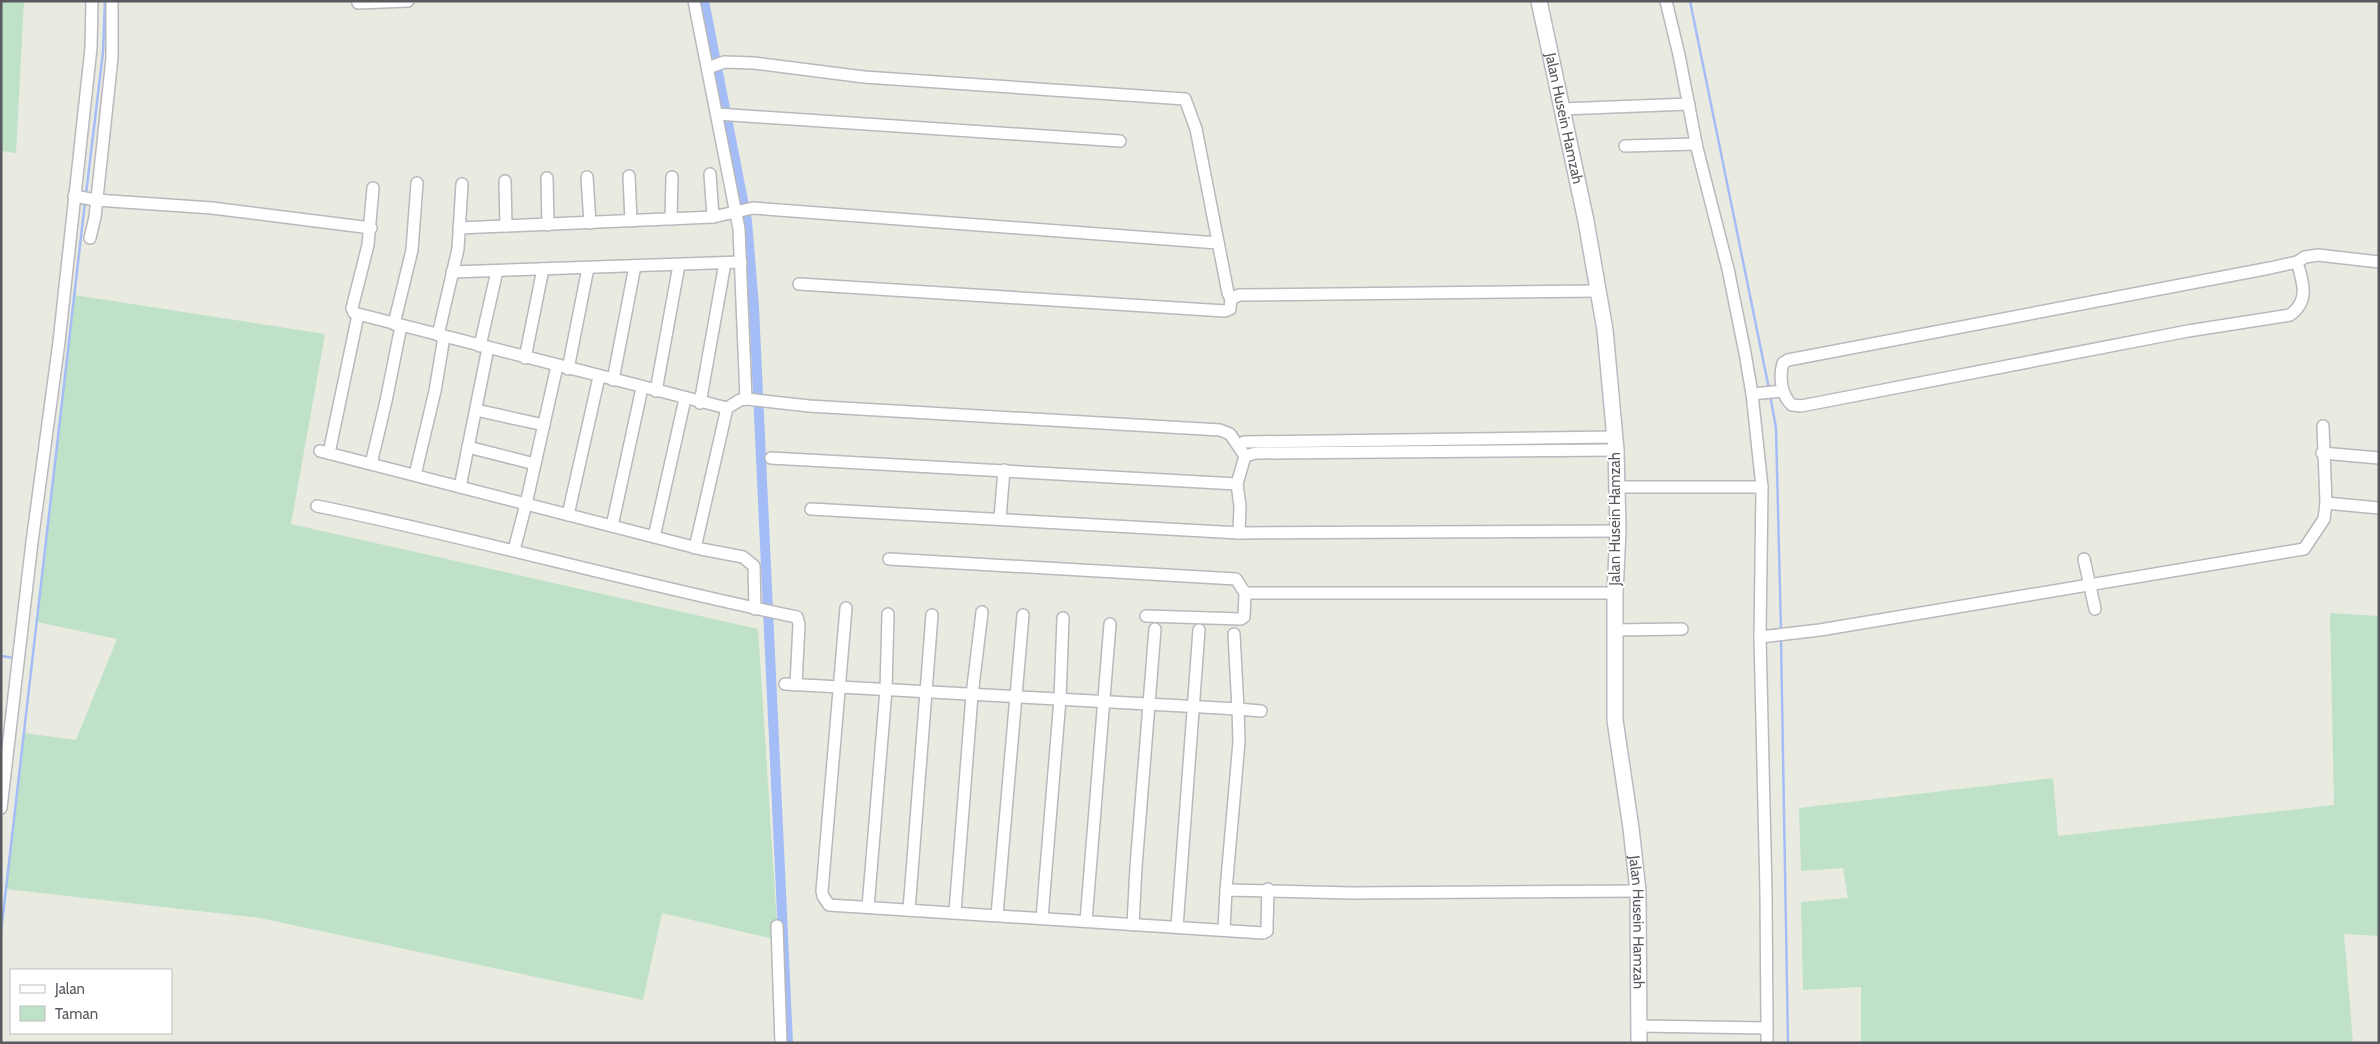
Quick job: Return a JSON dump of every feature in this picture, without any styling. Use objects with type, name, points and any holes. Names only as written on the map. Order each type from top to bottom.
[{"type":"street","points":[[1,808],[32,542],[59,342],[91,48],[92,1]]},
{"type":"street","points":[[90,238],[112,58],[112,1]]},
{"type":"street","points":[[358,3],[408,1]]},
{"type":"street","points":[[694,1],[736,212],[741,262],[746,399]]},
{"type":"street","name":"Jalan Husein Hamzah","points":[[1539,1],[1586,221],[1605,330],[1615,444],[1618,531],[1615,593],[1615,720],[1638,891],[1639,1043]]},
{"type":"street","points":[[1666,1],[1680,56],[1696,144],[1728,269],[1755,394],[1762,487],[1767,1043]]},
{"type":"street","points":[[708,68],[724,62],[864,77],[1181,97],[1189,105],[1196,129],[1231,299],[1230,308],[1226,311],[798,284]]},
{"type":"street","points":[[1562,109],[1688,104]]},
{"type":"street","points":[[718,114],[1120,142]]},
{"type":"street","points":[[1625,146],[1696,144]]},
{"type":"street","points":[[710,174],[713,217]]},
{"type":"street","points":[[630,176],[631,221]]},
{"type":"street","points":[[587,177],[590,223]]},
{"type":"street","points":[[671,219],[672,177]]},
{"type":"street","points":[[546,178],[548,224]]},
{"type":"street","points":[[505,181],[506,226]]},
{"type":"street","points":[[371,464],[386,401],[397,325],[413,244],[417,183]]},
{"type":"street","points":[[415,476],[435,391],[441,336],[458,249],[462,184]]},
{"type":"street","points":[[373,188],[371,228],[352,308],[358,315],[700,403],[727,408],[746,399],[809,406],[1220,430],[1230,434],[1245,456]]},
{"type":"street","points":[[75,196],[95,200],[212,208],[371,228]]},
{"type":"street","points":[[459,228],[713,217],[753,208],[1218,243]]},
{"type":"street","points":[[2297,262],[2303,282],[2304,295],[2302,303],[2290,315],[2188,331],[1801,406],[1792,405],[1780,391],[1783,363],[1788,360],[2122,298],[2297,262],[2305,257],[2318,256],[2379,262]]},
{"type":"street","points":[[452,272],[741,262]]},
{"type":"street","points":[[700,403],[725,263]]},
{"type":"street","points":[[656,391],[679,265]]},
{"type":"street","points":[[613,380],[635,266]]},
{"type":"street","points":[[514,550],[544,425],[562,367],[588,268]]},
{"type":"street","points":[[524,358],[543,269]]},
{"type":"street","points":[[460,487],[476,410],[484,347],[497,271]]},
{"type":"street","points":[[1231,299],[1239,295],[1599,292]]},
{"type":"street","points":[[358,315],[324,452],[696,548],[743,558],[754,566],[758,609]]},
{"type":"street","points":[[568,515],[599,377]]},
{"type":"street","points":[[612,526],[642,388]]},
{"type":"street","points":[[1755,394],[1780,391]]},
{"type":"street","points":[[654,537],[685,399]]},
{"type":"street","points":[[696,548],[727,408]]},
{"type":"street","points":[[476,410],[544,425]]},
{"type":"street","points":[[1763,636],[1820,630],[2304,549],[2324,519],[2326,503],[2322,453],[2323,426]]},
{"type":"street","points":[[1245,456],[1273,446],[1507,438],[1615,444]]},
{"type":"street","points":[[1507,438],[1507,452]]},
{"type":"street","points":[[1244,442],[1273,446],[1507,452],[1615,444]]},
{"type":"street","points":[[468,447],[535,464]]},
{"type":"street","points":[[2322,453],[2379,458]]},
{"type":"street","points":[[1239,533],[1240,506],[1237,484],[1245,456]]},
{"type":"street","points":[[771,458],[1237,484]]},
{"type":"street","points":[[1000,518],[1004,470]]},
{"type":"street","points":[[1616,487],[1762,487]]},
{"type":"street","points":[[2326,503],[2379,508]]},
{"type":"street","points":[[317,506],[514,550],[654,586],[796,617],[799,624],[790,685],[1193,706],[1261,712]]},
{"type":"street","points":[[811,509],[1000,518],[1239,533],[1618,531]]},
{"type":"street","points":[[889,559],[1236,579],[1245,593],[1244,618],[1241,619],[1146,616]]},
{"type":"street","points":[[2084,559],[2095,609]]},
{"type":"street","points":[[1245,593],[1615,593]]},
{"type":"street","points":[[846,608],[822,896],[829,905],[1263,933],[1267,931],[1268,889]]},
{"type":"street","points":[[955,912],[972,695],[982,612]]},
{"type":"street","points":[[868,907],[886,690],[888,614]]},
{"type":"street","points":[[909,910],[928,692],[932,615]]},
{"type":"street","points":[[997,915],[1024,615]]},
{"type":"street","points":[[1042,918],[1060,699],[1063,618]]},
{"type":"street","points":[[1086,921],[1110,624]]},
{"type":"street","points":[[1133,925],[1155,629]]},
{"type":"street","points":[[1615,630],[1682,629]]},
{"type":"street","points":[[1176,927],[1199,630]]},
{"type":"street","points":[[1224,930],[1239,742],[1234,634]]},
{"type":"street","points":[[1226,890],[1268,889],[1351,893],[1638,891]]},
{"type":"street","points":[[778,926],[781,1043]]},
{"type":"street","points":[[1639,1026],[1767,1028]]},
{"type":"green space","points":[[1,1],[24,1],[16,153],[1,151]]},
{"type":"green space","points":[[74,295],[325,334],[291,524],[758,629],[778,940],[662,913],[643,1000],[260,918],[6,889],[24,733],[76,740],[117,639],[37,622]]},
{"type":"green space","points":[[2330,613],[2379,616],[2379,936],[2344,934],[2353,1043],[1861,1043],[1861,987],[1803,990],[1801,902],[1848,898],[1843,868],[1801,871],[1799,808],[2053,778],[2058,836],[2334,805]]},
{"type":"waterway","points":[[86,194],[103,52],[105,1]]},
{"type":"waterway","points":[[704,1],[747,221],[754,307],[788,1043]]},
{"type":"waterway","points":[[1690,1],[1769,389]]},
{"type":"waterway","points":[[1,932],[85,202]]},
{"type":"waterway","points":[[1770,395],[1776,428],[1781,631]]},
{"type":"waterway","points":[[1781,639],[1788,1043]]},
{"type":"waterway","points":[[1,656],[15,658]]}]
